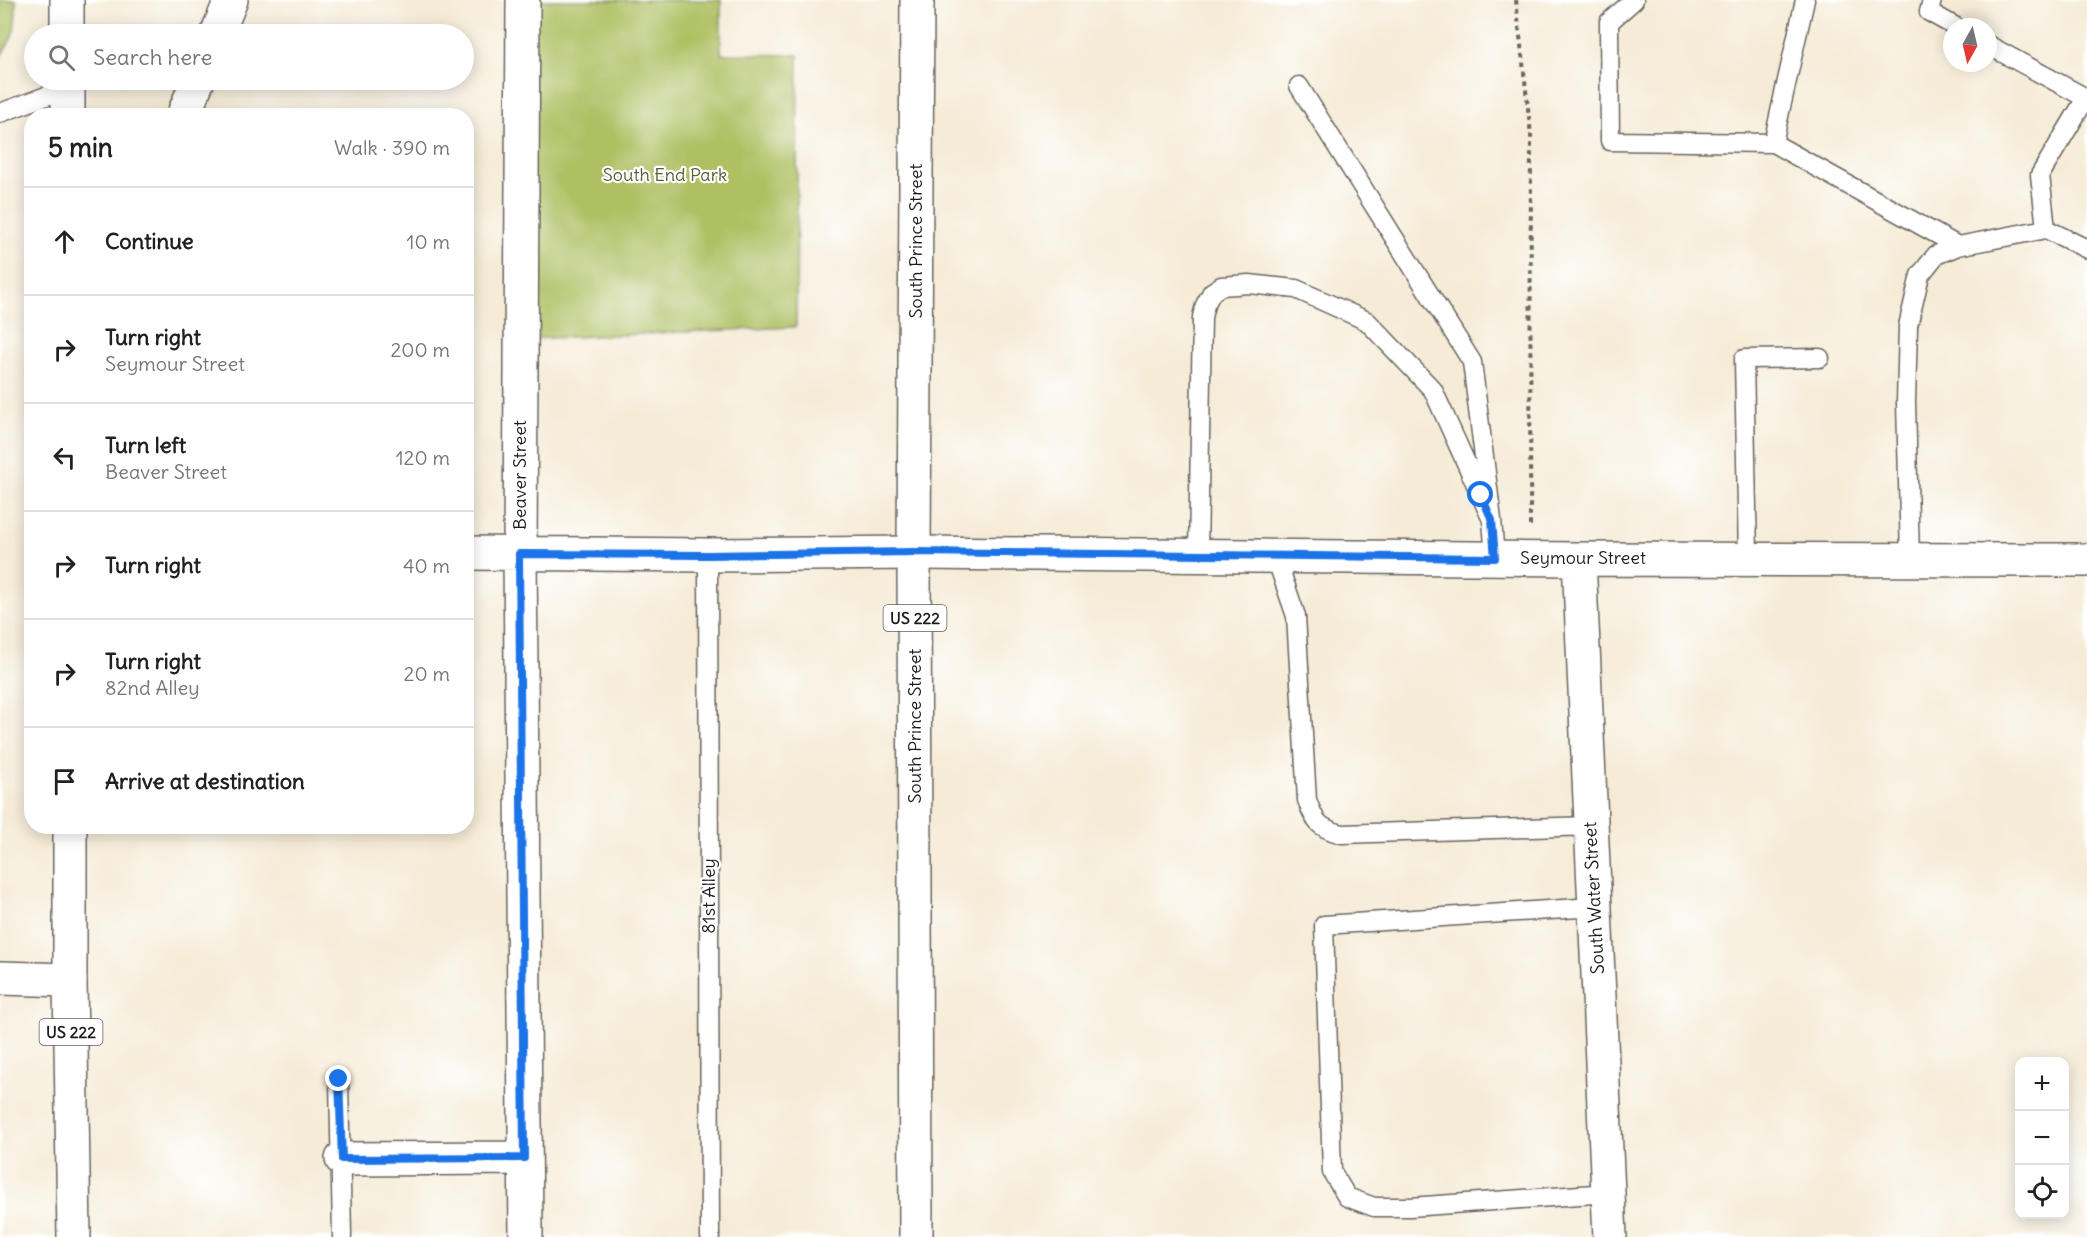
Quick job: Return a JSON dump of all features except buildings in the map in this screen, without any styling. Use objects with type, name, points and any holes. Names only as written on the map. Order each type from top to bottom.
[{"type":"main road","points":[[67,0],[67,24]]},
{"type":"main road","points":[[221,24],[231,0]]},
{"type":"main road","name":"Beaver Street","points":[[523,0],[519,554],[526,1237]]},
{"type":"main road","name":"South Prince Street","points":[[915,1237],[916,0]]},
{"type":"main road","points":[[186,108],[194,90]]},
{"type":"main road","name":"Seymour Street","points":[[474,553],[708,555],[914,552],[1578,559],[2087,560]]},
{"type":"main road","name":"South Water Street","points":[[1578,559],[1610,1237]]},
{"type":"main road","name":"US 222","points":[[70,834],[74,1237]]},
{"type":"main road","points":[[0,978],[70,980]]},
{"type":"main road","points":[[342,1159],[524,1158]]},
{"type":"lane","points":[[1634,0],[1609,22],[1610,141],[1773,143],[1958,246]]},
{"type":"lane","points":[[1773,143],[1804,0]]},
{"type":"lane","points":[[1932,0],[1929,12],[1943,20]]},
{"type":"lane","points":[[1997,50],[2086,98],[2040,175],[2046,229]]},
{"type":"lane","points":[[1299,86],[1472,362],[1495,558]]},
{"type":"lane","points":[[0,113],[68,94]]},
{"type":"lane","points":[[1910,559],[1906,402],[1908,326],[1920,275],[1936,255],[1958,246],[2046,229],[2087,249]]},
{"type":"lane","points":[[1198,556],[1202,316],[1204,305],[1212,292],[1221,286],[1249,284],[1296,289],[1367,321],[1433,390],[1492,520]]},
{"type":"lane","points":[[1748,558],[1744,359],[1820,358]]},
{"type":"lane","name":"81st Alley","points":[[708,555],[710,1237]]},
{"type":"lane","points":[[1275,555],[1296,616],[1307,800],[1315,821],[1332,832],[1342,834],[1591,826]]},
{"type":"lane","points":[[1594,907],[1324,925],[1332,1172],[1347,1197],[1374,1207],[1410,1207],[1608,1193]]},
{"type":"lane","points":[[339,1079],[342,1237]]},
{"type":"path","points":[[1516,0],[1531,135],[1530,558]]},
{"type":"green space","points":[[0,0],[16,0],[16,16],[9,43],[0,56]]},
{"type":"green space","name":"South End Park","points":[[532,0],[721,0],[721,54],[798,55],[796,327],[530,339]]},
{"type":"route","points":[[339,1079],[342,1159],[524,1158],[519,554],[708,555],[914,552],[1495,558],[1492,520],[1481,495]]}]
